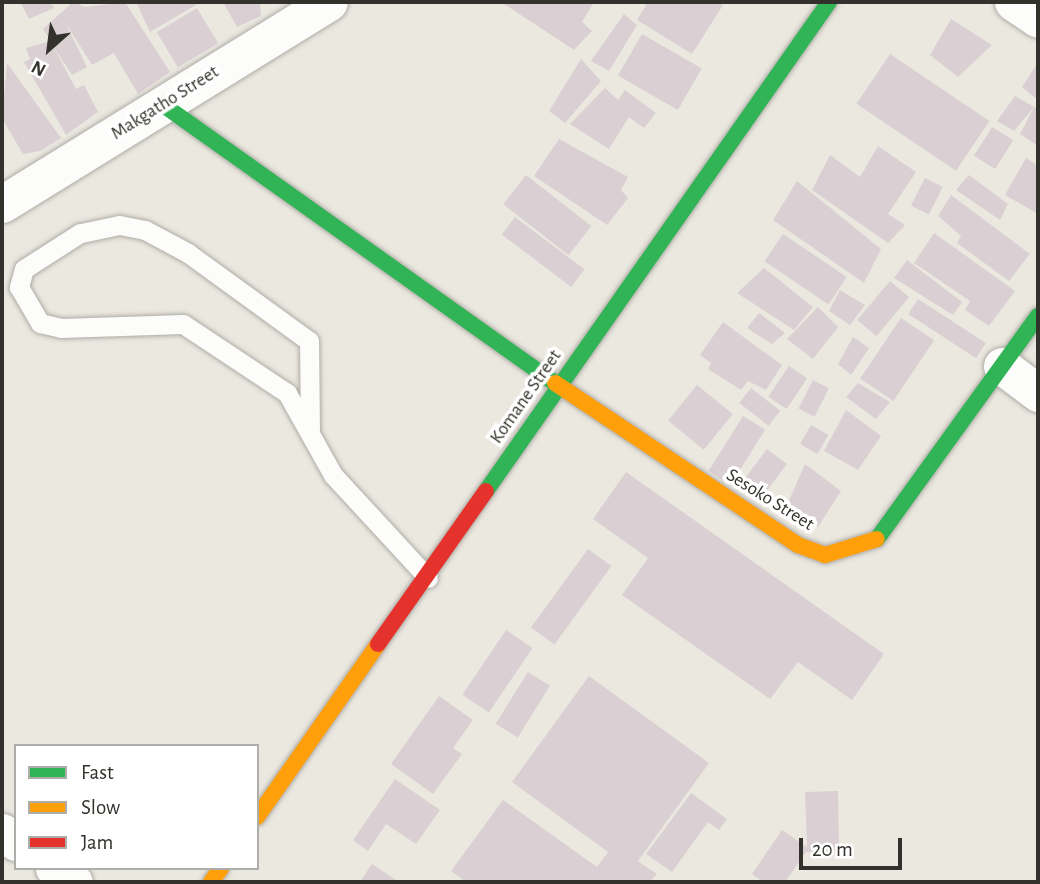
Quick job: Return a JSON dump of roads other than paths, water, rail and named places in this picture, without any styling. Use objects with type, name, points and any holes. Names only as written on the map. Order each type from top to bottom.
[{"type":"street","name":"Makgatho Street","points":[[2,204],[329,2]]},
{"type":"street","name":"Komane Street","points":[[259,814],[428,578],[559,386],[829,2]]},
{"type":"street","points":[[1013,2],[1038,19]]},
{"type":"street","name":"Sesoko Street","points":[[162,104],[559,386],[798,545],[825,555],[867,546],[890,530],[1038,316]]},
{"type":"street","points":[[1002,366],[1038,393]]},
{"type":"street","points":[[57,870],[74,882]]},
{"type":"lane","points":[[310,432],[309,341],[188,253],[145,230],[119,225],[80,233],[24,269],[19,287],[40,323],[195,328],[287,393],[333,475],[428,578]]}]
